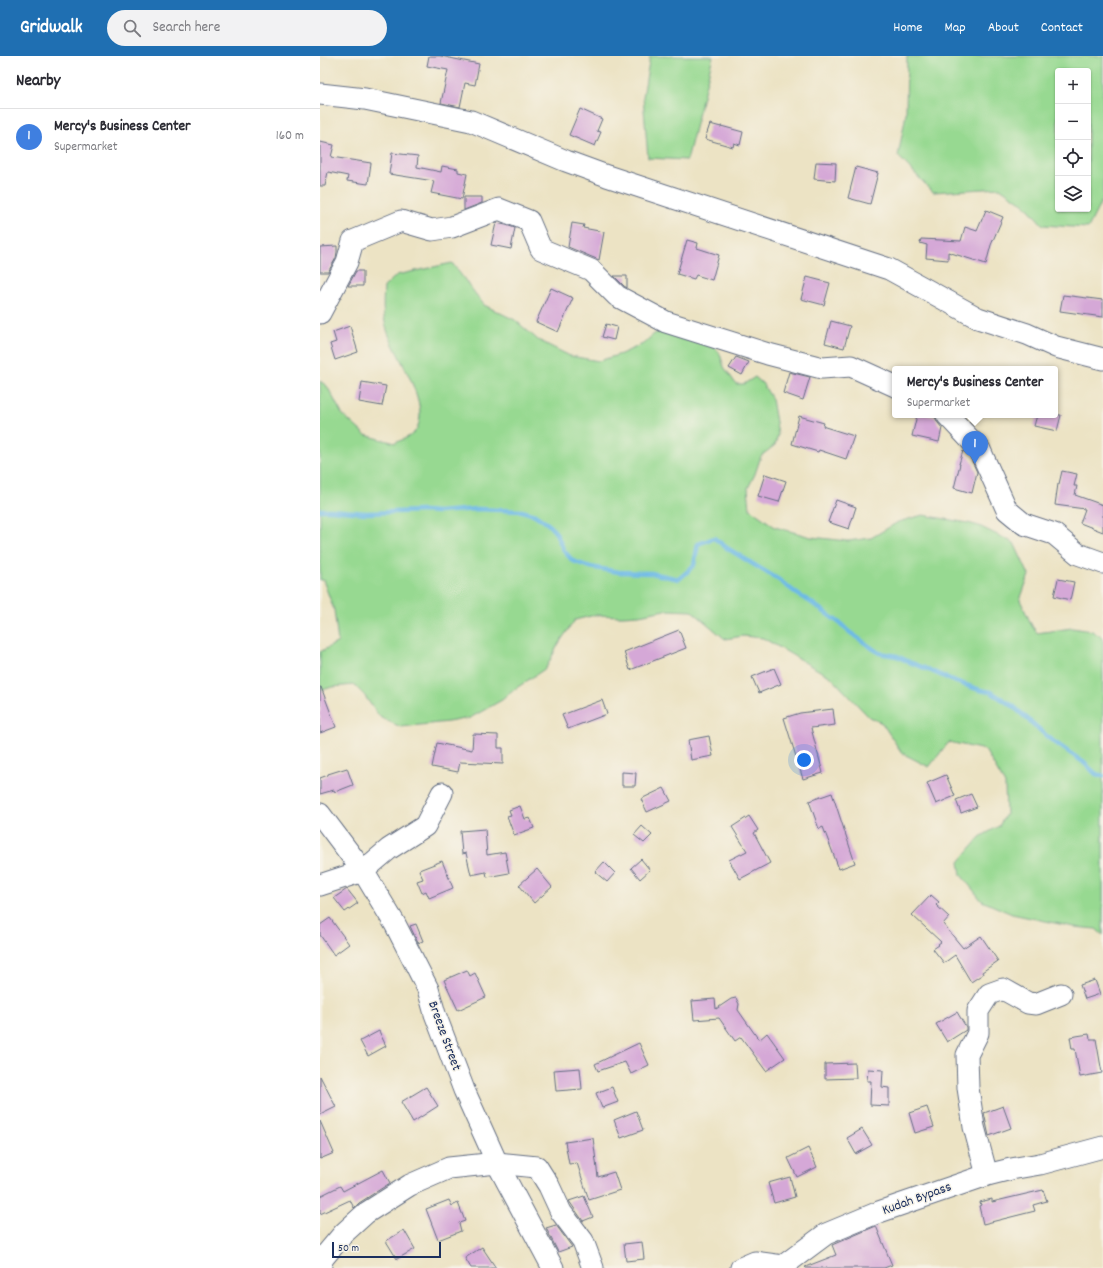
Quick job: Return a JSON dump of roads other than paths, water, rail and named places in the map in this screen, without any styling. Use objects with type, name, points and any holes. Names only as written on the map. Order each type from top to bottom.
[{"type":"street","points":[[320,94],[365,99],[471,121],[566,161],[607,176],[889,269],[978,318],[1027,334],[1056,347],[1103,359]]},
{"type":"street","points":[[320,313],[347,262],[353,241],[401,221],[432,230],[452,227],[499,210],[529,221],[541,249],[591,270],[617,296],[666,322],[768,354],[822,368],[851,366],[892,385]]},
{"type":"street","points":[[950,418],[980,450],[1007,510],[1024,524],[1054,534],[1078,554],[1103,563]]},
{"type":"street","points":[[320,885],[363,871],[389,849],[425,826],[442,793]]},
{"type":"street","name":"Breeze Street","points":[[320,814],[363,871],[395,924],[428,989],[435,1014],[464,1090],[497,1163],[553,1268]]},
{"type":"street","points":[[986,1175],[974,1127],[968,1088],[968,1055],[978,1033],[978,1012],[989,994],[1004,989],[1028,1003],[1036,1004],[1061,994]]},
{"type":"street","name":"Kudah Bypass","points":[[741,1268],[756,1262],[783,1267],[826,1234],[879,1212],[986,1175],[1040,1164],[1103,1147]]},
{"type":"street","points":[[320,1268],[323,1258],[344,1233],[366,1213],[410,1185],[449,1168],[497,1163],[537,1167],[549,1186],[560,1212],[583,1240],[593,1268]]},
{"type":"waterway","points":[[320,510],[366,513],[438,512],[477,509],[522,511],[535,515],[548,524],[556,533],[564,551],[573,561],[590,567],[619,572],[651,573],[679,579],[694,565],[698,544],[714,538],[727,548],[779,580],[879,653],[897,656],[954,681],[980,690],[991,692],[1013,706],[1050,739],[1083,762],[1096,774],[1103,776]]},
{"type":"place","name":"Mercy's Business Center","points":[[975,464]]}]
